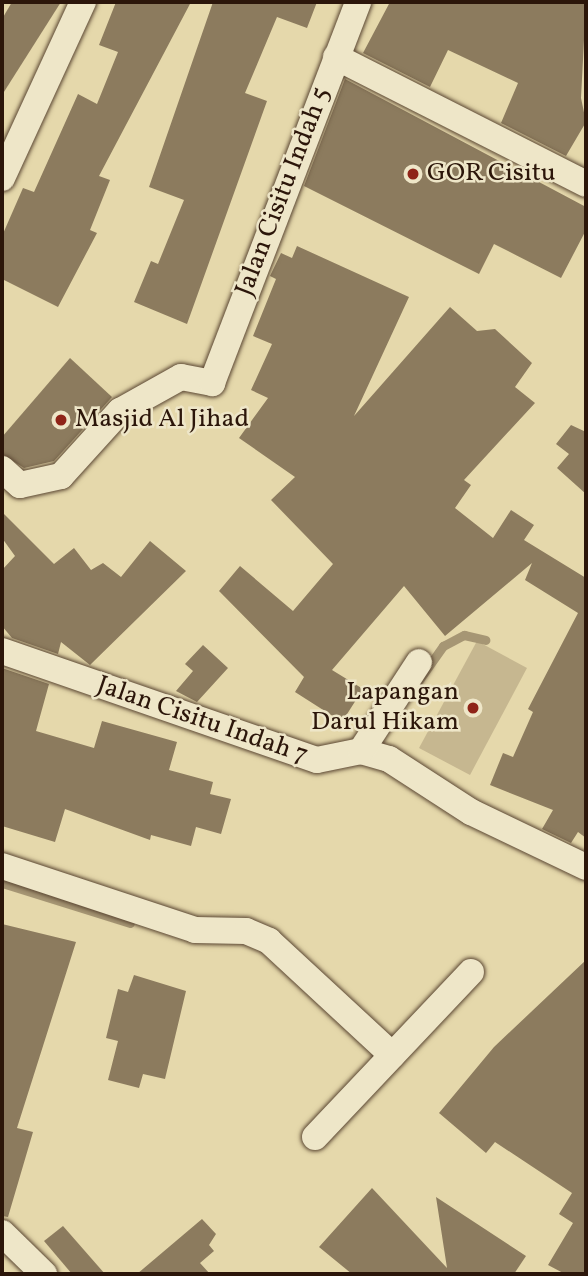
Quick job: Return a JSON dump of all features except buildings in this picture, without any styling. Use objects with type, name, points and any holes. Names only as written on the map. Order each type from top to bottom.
[{"type":"street","points":[[2,178],[83,2]]},
{"type":"street","name":"Jalan Cisitu Indah 5","points":[[2,469],[20,485],[61,476],[120,411],[181,377],[212,383],[358,2]]},
{"type":"street","points":[[337,57],[586,184]]},
{"type":"street","name":"Jalan Cisitu Indah 7","points":[[2,651],[317,760],[361,751]]},
{"type":"street","points":[[419,662],[361,751],[389,759],[471,812],[586,867]]},
{"type":"street","points":[[2,866],[195,930],[246,931],[269,941],[392,1055]]},
{"type":"street","points":[[315,1137],[471,972]]},
{"type":"street","points":[[2,1233],[44,1274]]},
{"type":"shaded area","name":"Lapangan Darul Hikam","points":[[477,641],[527,668],[470,775],[419,748]]},
{"type":"waterway","points":[[419,680],[443,646],[464,635],[485,640]]},
{"type":"waterway","points":[[2,883],[130,923]]},
{"type":"place","name":"GOR Cisitu","points":[[413,174]]},
{"type":"place","name":"Masjid Al Jihad","points":[[61,420]]},
{"type":"place","name":"Lapangan Darul Hikam","points":[[473,708]]}]
